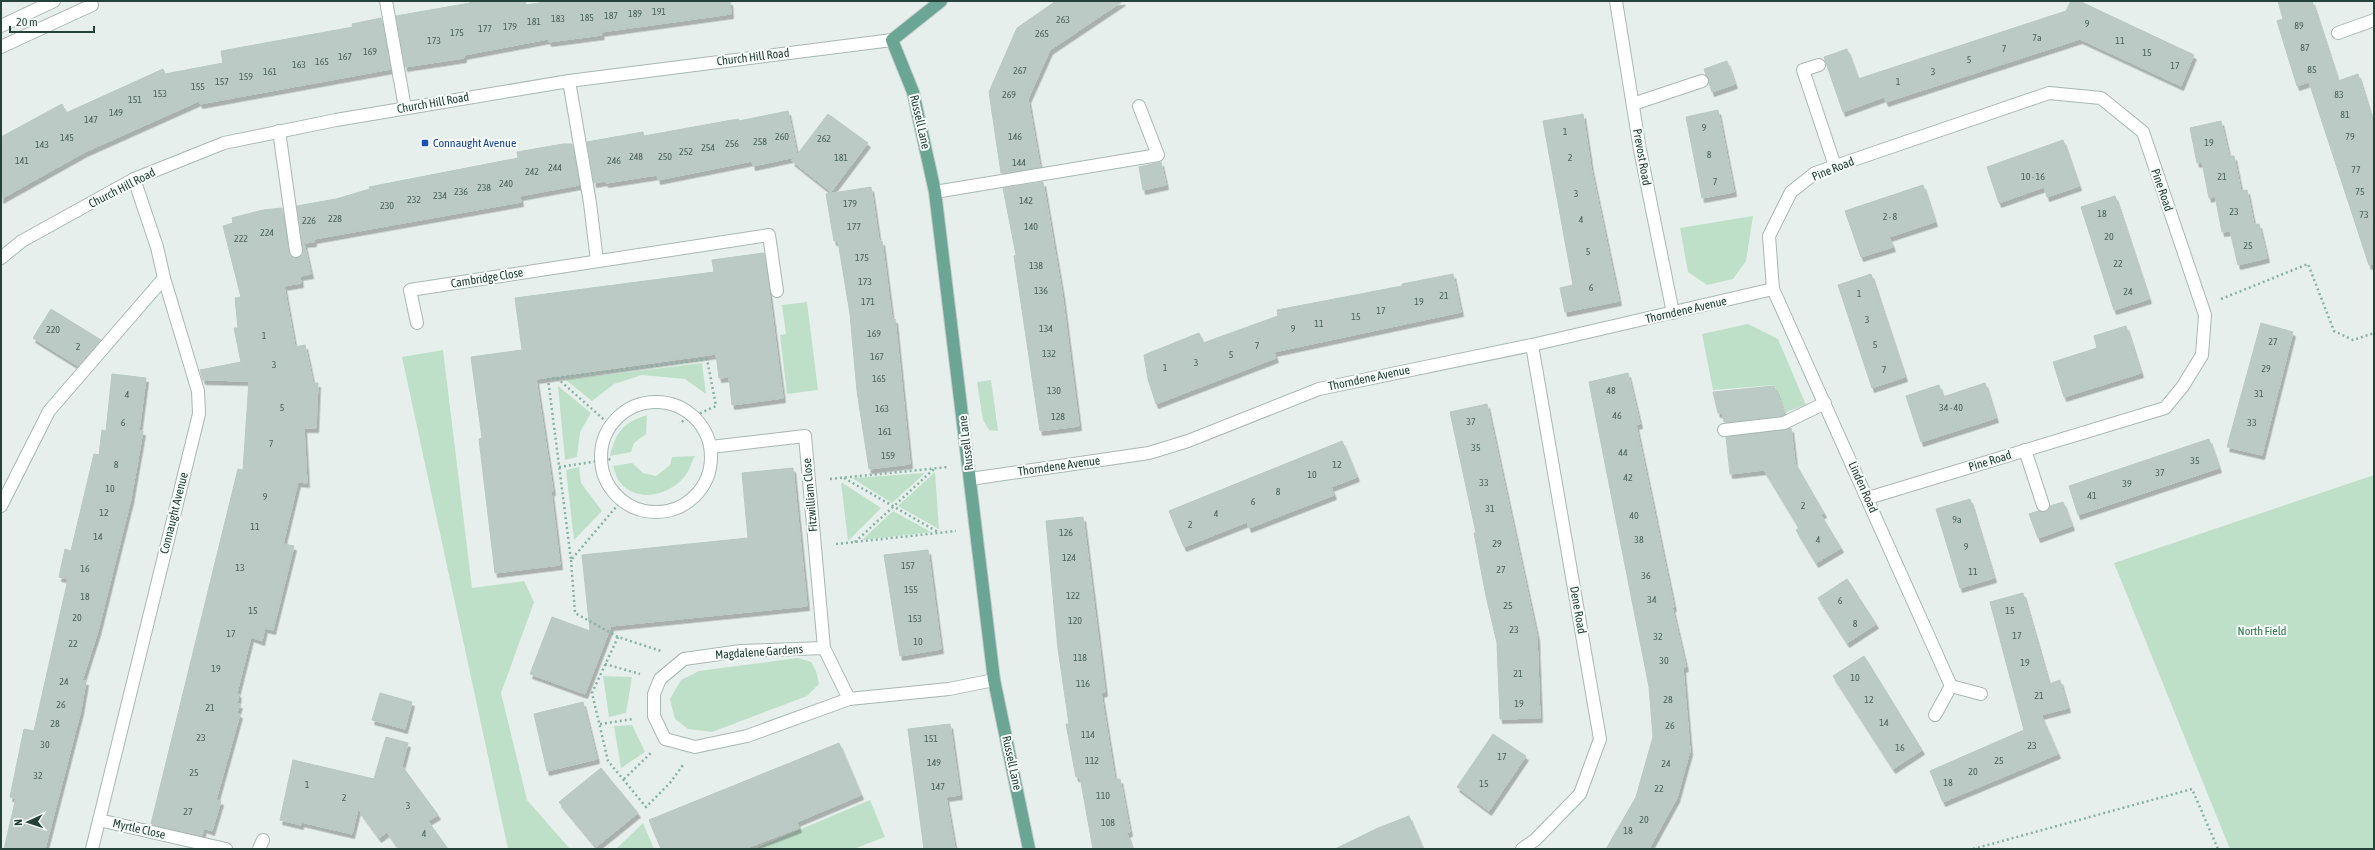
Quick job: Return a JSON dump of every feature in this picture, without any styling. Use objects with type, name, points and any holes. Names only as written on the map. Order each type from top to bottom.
[{"type":"main road","points":[[892,40],[941,1]]},
{"type":"main road","name":"Russell Lane","points":[[892,40],[913,92],[935,192],[994,680],[1029,849]]},
{"type":"street","points":[[1,26],[54,1]]},
{"type":"street","points":[[386,1],[405,108]]},
{"type":"street","name":"Prevost Road","points":[[1616,1],[1633,104],[1673,313]]},
{"type":"street","points":[[1,47],[92,5]]},
{"type":"street","points":[[2338,33],[2374,20]]},
{"type":"street","name":"Church Hill Road","points":[[1,258],[22,241],[134,179],[224,143],[405,108],[569,80],[892,40]]},
{"type":"street","points":[[1819,65],[1803,70],[1835,166]]},
{"type":"street","points":[[569,80],[590,203],[597,261]]},
{"type":"street","points":[[1633,104],[1702,81]]},
{"type":"street","name":"Pine Road","points":[[1773,289],[1769,236],[1791,192],[1815,173],[2050,93],[2101,98],[2143,132],[2205,315],[2202,355],[2183,386],[2165,408],[1868,498]]},
{"type":"street","points":[[935,192],[1158,155],[1139,106]]},
{"type":"street","points":[[280,131],[296,251]]},
{"type":"street","name":"Connaught Avenue","points":[[92,849],[199,414],[198,391],[164,278],[158,247],[134,179]]},
{"type":"street","name":"Cambridge Close","points":[[417,323],[410,290],[769,235],[777,291]]},
{"type":"street","points":[[1,506],[49,411],[164,278]]},
{"type":"street","name":"Thorndene Avenue","points":[[970,479],[1149,453],[1188,441],[1319,389],[1532,345],[1773,289]]},
{"type":"street","name":"Linden Road","points":[[1773,289],[1825,402],[1951,686]]},
{"type":"street","name":"Dene Road","points":[[1522,849],[1535,840],[1580,794],[1600,739],[1532,345]]},
{"type":"street","points":[[660,402],[676,406],[693,416],[704,429],[711,447],[711,462],[706,480],[689,502],[672,510],[657,513],[638,510],[622,500],[611,488],[603,471],[606,460],[604,442],[610,426],[622,414],[641,404],[660,402]]},
{"type":"street","points":[[1724,430],[1784,423],[1825,402]]},
{"type":"street","name":"Fitzwilliam Close","points":[[711,447],[805,436],[824,648]]},
{"type":"street","points":[[2025,450],[2043,505]]},
{"type":"street","points":[[824,648],[849,699]]},
{"type":"street","name":"Magdalene Gardens","points":[[660,679],[684,660],[741,651],[824,648]]},
{"type":"street","points":[[660,679],[654,694],[654,716],[665,739],[695,747],[747,736],[849,699],[949,689],[994,680]]},
{"type":"street","points":[[1935,716],[1951,686],[1981,694]]},
{"type":"street","name":"Myrtle Close","points":[[99,820],[226,849]]},
{"type":"path","points":[[2202,307],[2308,264],[2334,331],[2353,340],[2374,333]]},
{"type":"path","points":[[679,423],[716,406],[707,359],[548,379],[571,560],[575,613],[618,636],[684,660]]},
{"type":"path","points":[[556,378],[610,426]]},
{"type":"path","points":[[559,467],[606,460]]},
{"type":"path","points":[[809,481],[969,465]]},
{"type":"path","points":[[855,542],[934,469]]},
{"type":"path","points":[[844,477],[939,533]]},
{"type":"path","points":[[571,560],[622,500]]},
{"type":"path","points":[[815,546],[976,529]]},
{"type":"path","points":[[618,636],[592,693],[608,761],[646,807],[670,783],[695,747]]},
{"type":"path","points":[[605,664],[660,679]]},
{"type":"path","points":[[600,724],[654,716]]},
{"type":"path","points":[[624,780],[665,739]]},
{"type":"path","points":[[1973,849],[2192,789],[2218,849]]},
{"type":"green space","points":[[1753,216],[1746,261],[1733,279],[1707,285],[1688,272],[1680,228]]},
{"type":"green space","points":[[807,302],[818,390],[787,394],[780,335],[786,334],[782,305]]},
{"type":"green space","points":[[1748,324],[1778,339],[1806,405],[1786,412],[1774,385],[1713,390],[1702,334]]},
{"type":"green space","points":[[443,350],[472,588],[524,581],[534,602],[501,693],[527,800],[570,849],[508,849],[402,357]]},
{"type":"green space","points":[[702,363],[706,394],[685,379],[642,375],[614,384],[592,401],[566,380]]},
{"type":"green space","points":[[991,380],[998,431],[989,430],[983,420],[977,382]]},
{"type":"green space","points":[[558,386],[591,413],[580,432],[577,457],[565,460]]},
{"type":"green space","points":[[647,415],[646,434],[634,443],[631,452],[610,456],[615,440],[622,429],[632,421]]},
{"type":"green space","points":[[695,456],[687,473],[681,481],[664,492],[654,494],[644,495],[635,493],[626,488],[616,476],[613,466],[632,463],[643,473],[656,476],[670,465],[672,457]]},
{"type":"green space","points":[[579,467],[581,483],[602,511],[574,540],[566,470]]},
{"type":"green space","points":[[935,472],[939,529],[898,506]]},
{"type":"green space","points":[[925,473],[892,503],[852,478]]},
{"type":"green space","name":"North Field","points":[[2374,475],[2374,849],[2230,849],[2114,563]]},
{"type":"green space","points":[[841,482],[881,508],[848,541]]},
{"type":"green space","points":[[893,511],[931,532],[862,540]]},
{"type":"green space","points":[[798,658],[811,662],[816,671],[819,684],[807,696],[712,732],[688,729],[675,719],[670,699],[681,680],[699,671]]},
{"type":"green space","points":[[603,676],[632,677],[626,713],[609,717]]},
{"type":"green space","points":[[632,725],[645,752],[621,768],[614,726]]},
{"type":"green space","points":[[870,800],[885,837],[854,849],[754,849]]},
{"type":"green space","points":[[643,823],[654,849],[616,849]]},
{"type":"building","points":[[470,1],[525,1],[526,5],[551,1],[730,1],[731,14],[601,32],[602,35],[549,42],[548,39],[464,55],[464,58],[405,67],[396,16],[470,3]]},
{"type":"building","points":[[1056,1],[1123,1],[1050,50],[1028,99],[1040,167],[1001,173],[989,92],[1017,28]]},
{"type":"building","points":[[2071,1],[2079,1],[2194,55],[2181,86],[2080,39],[1886,102],[1884,97],[1843,112],[1824,57],[1847,49],[1858,79],[2066,11]]},
{"type":"building","points":[[2278,1],[2312,1],[2338,81],[2358,74],[2374,126],[2374,264],[2369,265],[2309,82],[2297,86],[2277,21],[2283,19]]},
{"type":"building","points":[[381,18],[391,69],[200,104],[199,101],[85,152],[1,199],[1,137],[62,104],[66,113],[163,69],[165,74],[223,63],[221,51],[353,27],[352,24]]},
{"type":"building","points":[[1727,61],[1735,84],[1712,92],[1704,69]]},
{"type":"building","points":[[1718,110],[1734,192],[1702,198],[1686,117]]},
{"type":"building","points":[[788,111],[797,155],[828,114],[868,143],[831,192],[792,161],[795,157],[753,166],[752,161],[658,180],[657,175],[606,183],[605,181],[594,183],[587,142],[643,132],[644,136],[738,119],[739,121]]},
{"type":"building","points":[[1583,114],[1591,168],[1619,301],[1565,312],[1560,288],[1573,285],[1543,121]]},
{"type":"building","points":[[2221,121],[2229,156],[2234,156],[2241,191],[2247,190],[2254,225],[2259,224],[2267,258],[2238,265],[2230,231],[2222,232],[2215,196],[2209,198],[2202,162],[2197,163],[2190,128]]},
{"type":"building","points":[[2063,140],[2079,186],[2047,197],[2044,187],[1999,203],[1987,167]]},
{"type":"building","points":[[563,144],[572,144],[579,185],[520,196],[521,202],[314,239],[314,242],[304,243],[311,274],[300,276],[301,283],[284,286],[295,347],[305,345],[313,383],[318,383],[316,428],[304,428],[307,483],[298,482],[283,544],[294,546],[273,630],[265,628],[262,641],[251,637],[237,693],[239,694],[237,704],[240,704],[237,713],[240,714],[216,800],[221,801],[212,831],[204,828],[202,836],[151,824],[238,469],[243,470],[249,381],[203,380],[200,370],[241,362],[234,328],[238,328],[235,298],[241,297],[223,226],[233,223],[232,218],[263,210],[282,208],[289,252],[293,258],[297,258],[303,254],[303,250],[297,206],[336,199],[370,189],[369,187],[518,158],[517,152]]},
{"type":"building","points":[[1161,162],[1166,185],[1143,190],[1139,167]]},
{"type":"building","points":[[1043,182],[1062,293],[1079,426],[1040,431],[1014,256],[1016,255],[1003,188]]},
{"type":"building","points":[[1923,185],[1935,222],[1889,237],[1893,247],[1861,257],[1845,211]]},
{"type":"building","points":[[871,187],[879,241],[882,241],[892,319],[895,319],[910,464],[869,469],[857,391],[850,314],[838,241],[834,241],[826,194]]},
{"type":"building","points":[[2115,196],[2149,299],[2114,310],[2081,207]]},
{"type":"building","points":[[764,253],[783,398],[732,405],[729,377],[719,378],[716,354],[536,379],[553,491],[551,491],[560,565],[495,573],[479,439],[482,438],[471,357],[522,350],[515,298],[714,272],[712,260]]},
{"type":"building","points":[[1453,274],[1461,312],[1274,352],[1276,358],[1156,404],[1148,379],[1144,355],[1199,333],[1203,343],[1278,316],[1277,310],[1402,286],[1402,284]]},
{"type":"building","points":[[1871,274],[1905,377],[1872,388],[1838,285]]},
{"type":"building","points":[[51,309],[101,340],[78,366],[33,338]]},
{"type":"building","points":[[2261,323],[2293,332],[2262,455],[2227,447]]},
{"type":"building","points":[[2126,326],[2141,373],[2064,397],[2053,362],[2097,348],[2094,336]]},
{"type":"building","points":[[1628,373],[1640,424],[1636,425],[1674,607],[1672,607],[1686,667],[1683,668],[1690,751],[1677,798],[1649,849],[1606,849],[1636,797],[1653,737],[1649,687],[1589,382]]},
{"type":"building","points":[[112,374],[146,378],[139,431],[143,431],[131,499],[98,631],[82,681],[86,681],[81,710],[45,849],[4,849],[16,798],[10,797],[24,729],[34,731],[68,579],[59,577],[65,549],[71,551],[94,454],[99,455],[102,430],[106,431]]},
{"type":"building","points":[[1985,383],[1996,418],[1921,442],[1906,396],[1939,385],[1943,397]]},
{"type":"building","points":[[1774,386],[1785,414],[1782,416],[1724,422],[1723,413],[1718,413],[1713,392]]},
{"type":"building","points":[[1487,404],[1537,636],[1540,718],[1500,719],[1497,643],[1486,596],[1474,533],[1476,533],[1450,412]]},
{"type":"building","points":[[1791,428],[1795,463],[1824,513],[1821,515],[1841,548],[1816,563],[1796,530],[1799,528],[1764,470],[1730,474],[1726,437]]},
{"type":"building","points":[[2209,439],[2219,468],[2078,515],[2069,486]]},
{"type":"building","points":[[1342,441],[1357,477],[1331,487],[1334,495],[1249,528],[1247,522],[1184,547],[1169,511]]},
{"type":"building","points":[[793,468],[807,606],[611,626],[585,694],[530,674],[552,617],[590,631],[582,555],[748,538],[742,473]]},
{"type":"building","points":[[1970,499],[1994,578],[1960,588],[1936,509]]},
{"type":"building","points":[[2063,502],[2072,526],[2038,538],[2029,514],[2038,511],[2046,512],[2050,506]]},
{"type":"building","points":[[1083,517],[1105,692],[1101,693],[1115,780],[1120,779],[1130,832],[1127,833],[1132,849],[1093,849],[1080,777],[1076,777],[1066,724],[1069,724],[1058,649],[1046,521]]},
{"type":"building","points":[[928,550],[941,649],[900,656],[884,555]]},
{"type":"building","points":[[1847,579],[1876,624],[1847,643],[1818,598]]},
{"type":"building","points":[[2023,593],[2049,684],[2060,680],[2068,708],[2041,715],[2058,754],[1943,802],[1930,771],[2024,730],[1990,602]]},
{"type":"building","points":[[1864,656],[1922,750],[1893,769],[1833,676]]},
{"type":"building","points":[[380,693],[412,702],[405,729],[372,720]]},
{"type":"building","points":[[583,702],[597,759],[547,771],[534,714]]},
{"type":"building","points":[[950,724],[960,795],[946,797],[955,849],[924,849],[908,729]]},
{"type":"building","points":[[1493,734],[1526,756],[1489,811],[1457,787]]},
{"type":"building","points":[[386,737],[408,743],[402,766],[438,815],[428,821],[448,849],[399,849],[387,832],[379,838],[358,809],[352,834],[301,822],[301,825],[280,820],[293,760],[374,779]]},
{"type":"building","points":[[839,743],[861,795],[797,822],[799,828],[744,849],[661,849],[649,820]]},
{"type":"building","points":[[601,768],[638,813],[596,847],[559,802]]},
{"type":"building","points":[[1409,816],[1423,849],[1335,849],[1378,828]]},
{"type":"place","name":"Connaught Avenue","points":[[425,143]]}]
